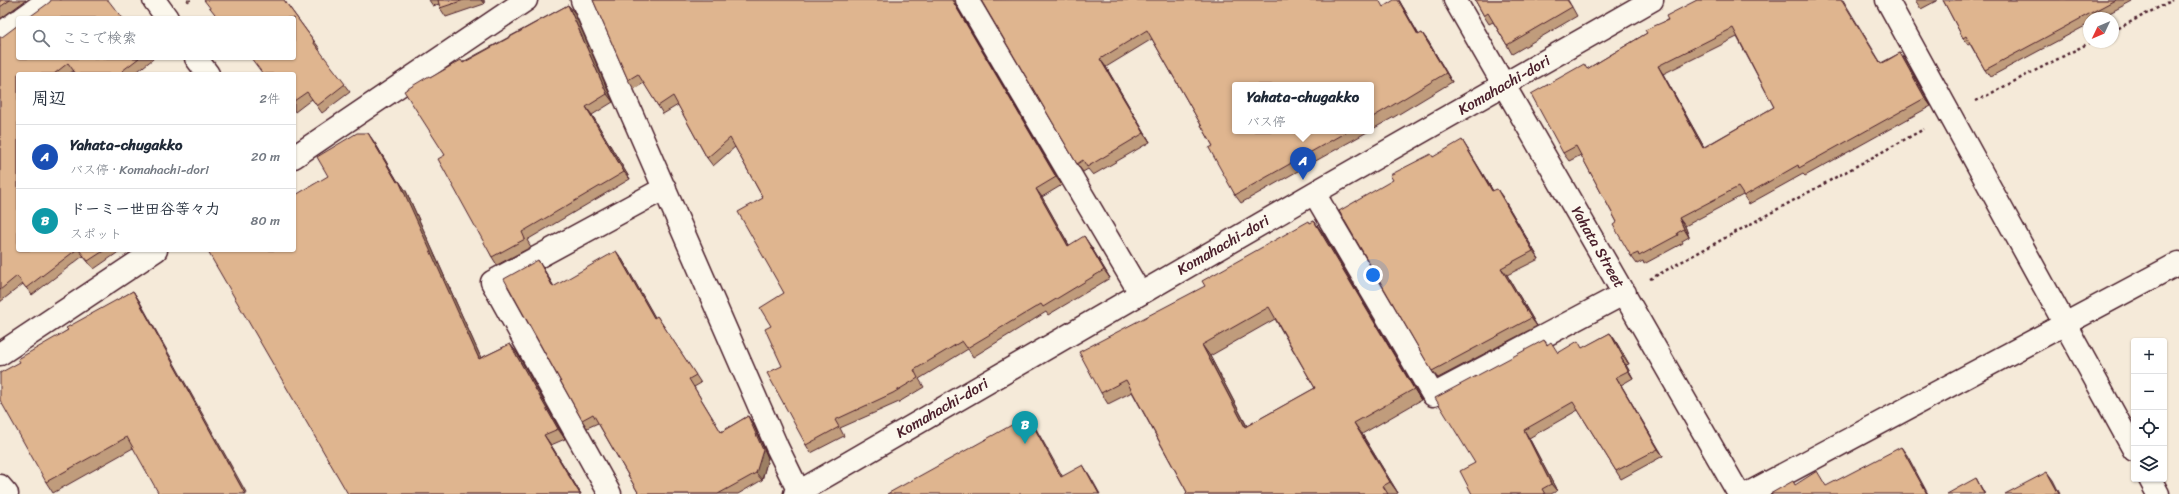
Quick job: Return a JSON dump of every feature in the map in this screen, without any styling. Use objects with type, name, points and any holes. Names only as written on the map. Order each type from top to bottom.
[{"type":"street","points":[[26,16],[48,0]]},
{"type":"street","points":[[154,0],[166,16]]},
{"type":"street","points":[[296,157],[526,0]]},
{"type":"street","points":[[582,0],[779,453],[798,493]]},
{"type":"street","points":[[967,0],[1140,293]]},
{"type":"street","name":"Yahata Street","points":[[1455,0],[1739,494]]},
{"type":"street","name":"Komahachi-dori","points":[[798,493],[1140,293],[1652,0]]},
{"type":"street","points":[[1888,0],[2132,446]]},
{"type":"street","points":[[0,34],[16,23]]},
{"type":"street","points":[[198,60],[206,72]]},
{"type":"street","points":[[610,494],[492,282],[665,188]]},
{"type":"street","points":[[1314,193],[1433,395],[1624,293]]},
{"type":"street","points":[[0,354],[153,252]]},
{"type":"street","points":[[1747,494],[2179,263]]},
{"type":"street","points":[[2152,482],[2158,494]]},
{"type":"street","points":[[0,486],[7,494]]},
{"type":"path","points":[[2119,28],[2173,0]]},
{"type":"path","points":[[1624,293],[1950,115],[2083,46]]},
{"type":"building","points":[[0,0],[10,0],[0,7]]},
{"type":"building","points":[[51,0],[108,0],[120,16],[31,16]]},
{"type":"building","points":[[204,0],[284,0],[296,16],[216,16]]},
{"type":"building","points":[[438,0],[464,0],[440,8]]},
{"type":"building","points":[[593,0],[952,0],[1056,177],[1036,189],[1068,246],[1084,236],[1104,270],[1043,307],[1041,304],[967,348],[962,341],[914,370],[918,378],[893,393],[835,420],[839,427],[806,445],[767,373],[782,366],[765,329],[771,326],[760,308],[784,293],[738,212],[763,198],[730,138],[707,158],[673,96],[658,106],[638,74],[628,80]]},
{"type":"building","points":[[981,0],[1379,0],[1383,7],[1394,0],[1398,0],[1418,35],[1422,33],[1446,73],[1374,116],[1374,82],[1232,82],[1232,134],[1343,134],[1235,195],[1209,148],[1213,146],[1147,30],[1100,59],[1144,133],[1087,167],[1083,160],[1077,164]]},
{"type":"building","points":[[1475,0],[1567,0],[1572,7],[1507,45],[1488,13],[1484,16]]},
{"type":"building","points":[[1697,0],[1842,0],[1881,64],[1900,53],[1925,98],[1799,168],[1798,165],[1744,196],[1738,187],[1679,218],[1684,229],[1677,233],[1678,235],[1639,256],[1638,253],[1631,256],[1613,225],[1617,222],[1576,146],[1563,153],[1531,94],[1584,64],[1587,69],[1647,33],[1645,30],[1668,20],[1666,16]],"holes":[[[1733,28],[1774,107],[1703,148],[1658,66]]]},
{"type":"building","points":[[1943,0],[2115,0],[2093,12],[2083,12],[2083,17],[1985,70],[1966,36],[1963,38]]},
{"type":"building","points":[[568,5],[607,94],[586,107],[624,172],[522,232],[525,239],[492,257],[438,159],[445,155],[404,91],[429,76],[430,78],[461,60],[463,63]]},
{"type":"building","points":[[296,16],[314,41],[313,42],[345,84],[317,106],[307,92],[296,100],[296,72],[262,72],[252,60],[296,60]]},
{"type":"building","points":[[16,26],[16,60],[136,60],[123,72],[75,72],[68,63],[57,72],[16,72],[16,252],[73,252],[26,288],[17,276],[0,290],[0,37]]},
{"type":"building","points":[[357,133],[368,133],[397,182],[399,181],[479,359],[510,344],[558,429],[544,435],[580,494],[348,494],[208,252],[296,252],[296,195],[328,176],[317,157]]},
{"type":"building","points":[[1462,140],[1492,191],[1497,189],[1533,251],[1501,268],[1531,318],[1432,371],[1339,211],[1393,180],[1390,175],[1431,154],[1433,157]]},
{"type":"building","points":[[1309,221],[1310,223],[1314,221],[1414,389],[1354,423],[1390,482],[1383,486],[1388,494],[1185,494],[1187,492],[1126,380],[1101,393],[1079,352],[1205,286],[1202,281]],"holes":[[[1269,307],[1315,388],[1245,427],[1202,345]]]},
{"type":"building","points":[[616,251],[654,318],[657,316],[696,375],[689,379],[721,432],[748,416],[763,450],[756,473],[718,494],[639,494],[593,414],[582,420],[504,279],[538,260],[553,287]]},
{"type":"building","points":[[81,252],[102,252],[88,261]]},
{"type":"building","points":[[133,291],[245,494],[159,494],[127,437],[46,482],[0,400],[0,373],[20,362],[18,359],[68,330],[66,328]]},
{"type":"building","points":[[1610,333],[1623,357],[1621,358],[1628,371],[1616,377],[1658,449],[1616,471],[1573,402],[1524,430],[1551,484],[1542,489],[1545,494],[1472,494],[1460,471],[1475,463],[1435,398],[1544,340],[1547,345],[1551,342],[1558,353],[1578,341],[1582,348]]},
{"type":"building","points":[[1028,416],[1061,477],[1083,465],[1099,494],[887,494]]},
{"type":"building","points":[[1901,447],[1927,494],[1770,494],[1793,481],[1795,485],[1817,471],[1826,486]]},
{"type":"building","points":[[2047,472],[2059,494],[2005,494]]},
{"type":"building","points":[[1976,478],[1984,494],[1947,494]]},
{"type":"place","name":"Yahata-chugakko","points":[[1303,180]]},
{"type":"place","name":"ドーミー世田谷等々力","points":[[1025,444]]}]
